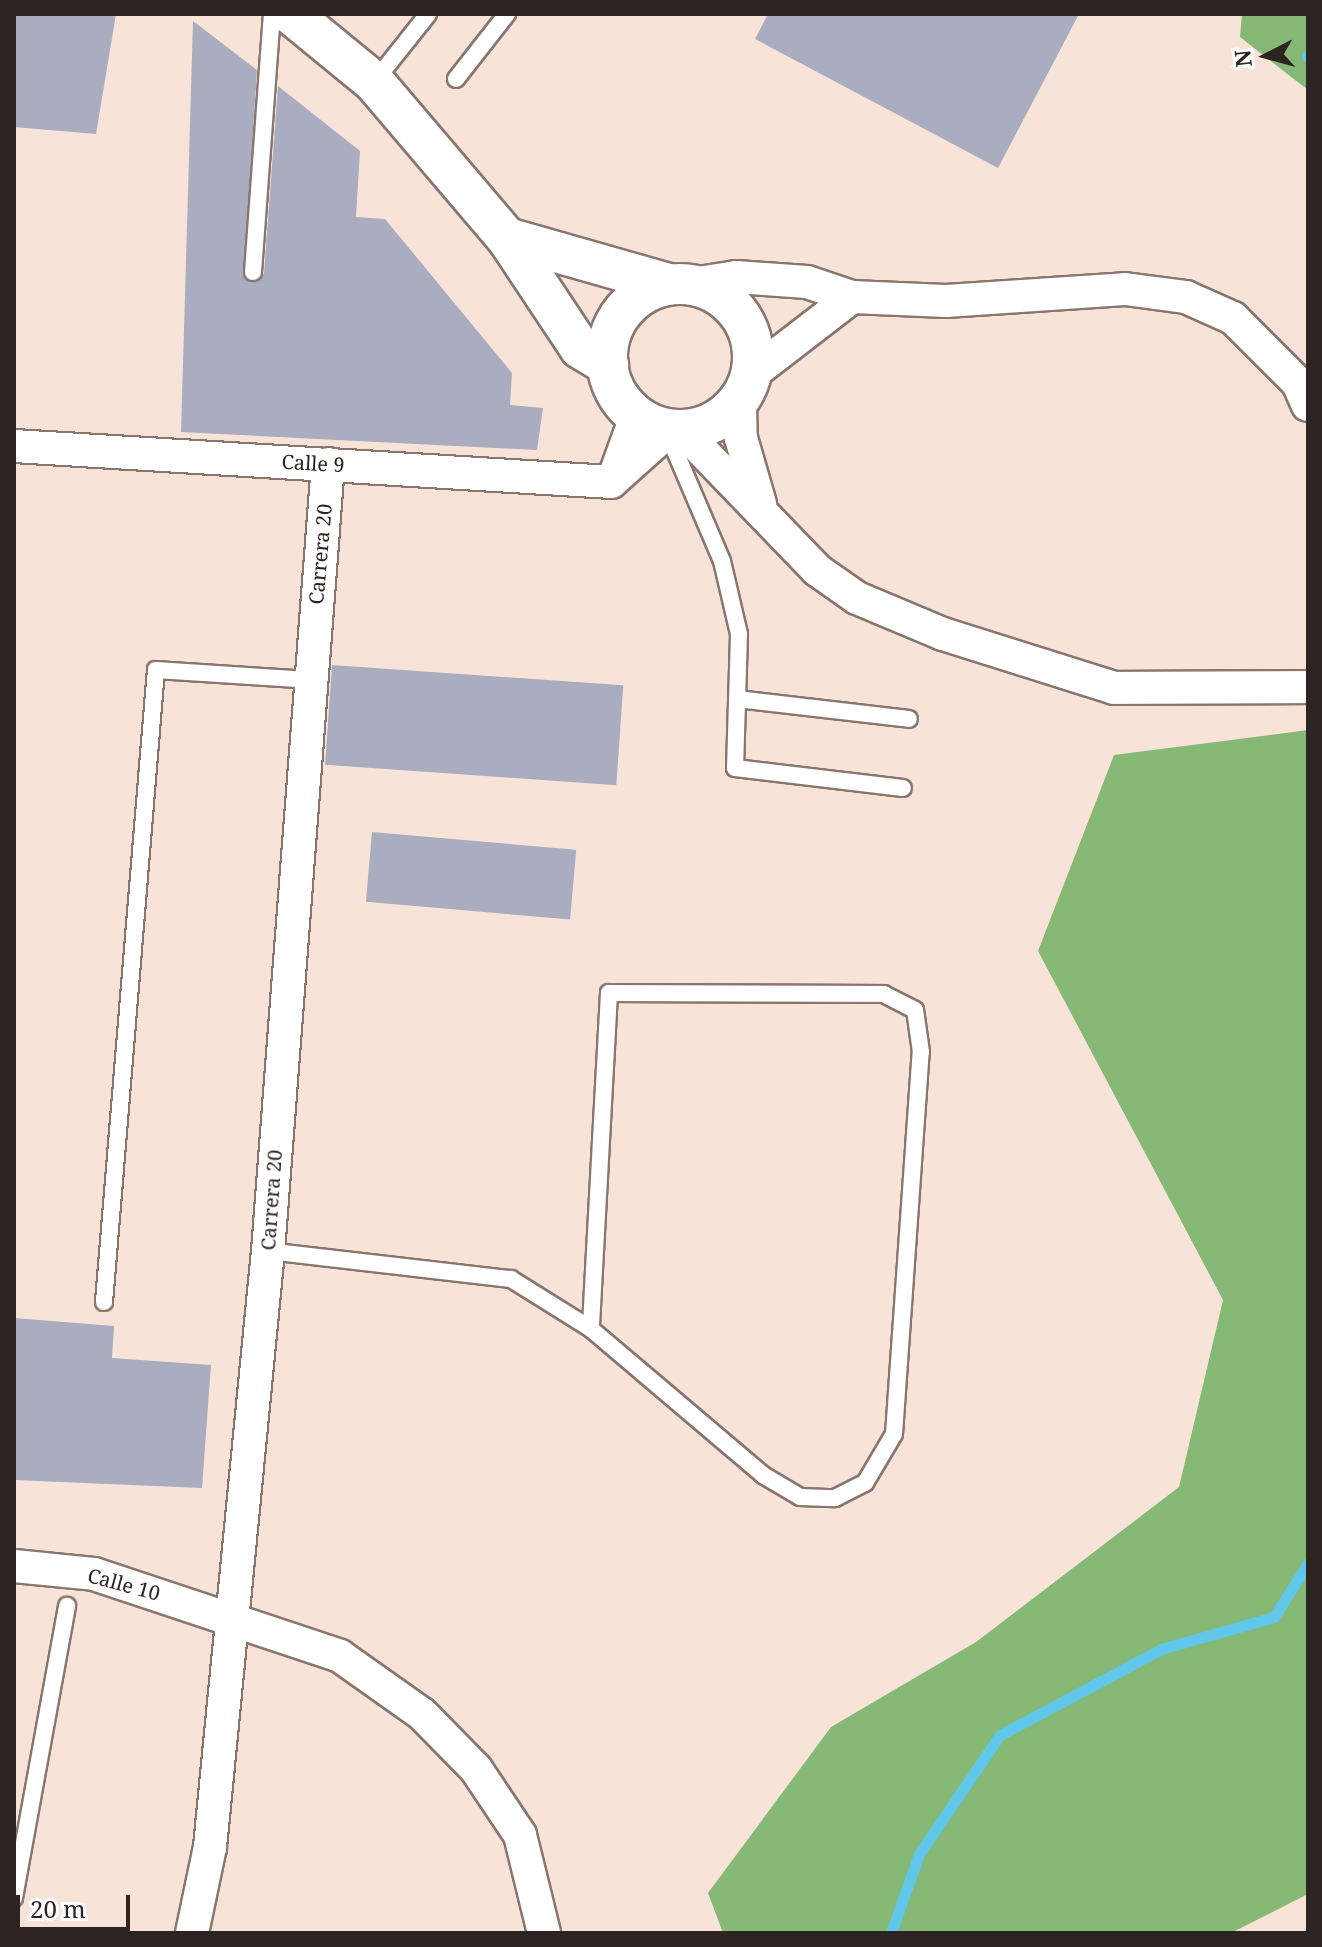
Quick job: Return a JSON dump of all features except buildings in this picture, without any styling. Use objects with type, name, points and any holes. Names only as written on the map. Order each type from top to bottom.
[{"type":"street","points":[[296,16],[374,82],[507,238],[580,348],[608,365],[662,426],[761,507],[817,570],[857,598],[1056,674],[1191,692],[1308,687]]},
{"type":"street","points":[[507,238],[724,298],[745,326],[741,438],[761,507]]},
{"type":"street","points":[[608,365],[620,315],[646,290],[680,284],[736,277],[807,282],[852,297],[946,301],[1125,289],[1186,297],[1233,318],[1298,383],[1308,405]]},
{"type":"street","points":[[662,426],[707,428],[744,388],[852,297]]},
{"type":"street","name":"Calle 9","points":[[14,446],[611,482],[662,426]]},
{"type":"street","name":"Carrera 20","points":[[192,1933],[210,1847],[268,1251],[309,680],[328,464]]},
{"type":"street","name":"Calle 10","points":[[14,1566],[94,1574],[231,1614],[340,1656],[422,1714],[476,1769],[520,1835],[544,1933]]},
{"type":"lane","points":[[374,82],[428,14]]},
{"type":"lane","points":[[456,79],[507,14]]},
{"type":"lane","points":[[253,272],[296,16]]},
{"type":"lane","points":[[662,426],[722,561],[739,634],[735,768],[903,788]]},
{"type":"lane","points":[[104,1302],[156,670],[309,680]]},
{"type":"lane","points":[[737,699],[909,719]]},
{"type":"lane","points":[[268,1251],[511,1279],[591,1329],[763,1475],[800,1497],[835,1498],[865,1483],[894,1434],[921,1052],[915,1010],[884,994],[609,993],[591,1329]]},
{"type":"lane","points":[[14,1898],[67,1606]]},
{"type":"green space","points":[[1242,14],[1308,14],[1308,90],[1240,37]]},
{"type":"green space","points":[[1308,730],[1308,1894],[1231,1933],[723,1933],[708,1893],[831,1727],[976,1642],[1179,1487],[1223,1300],[1038,951],[1114,755]]},
{"type":"waterway","points":[[891,1933],[919,1854],[1000,1735],[1161,1649],[1274,1617],[1308,1563]]}]
